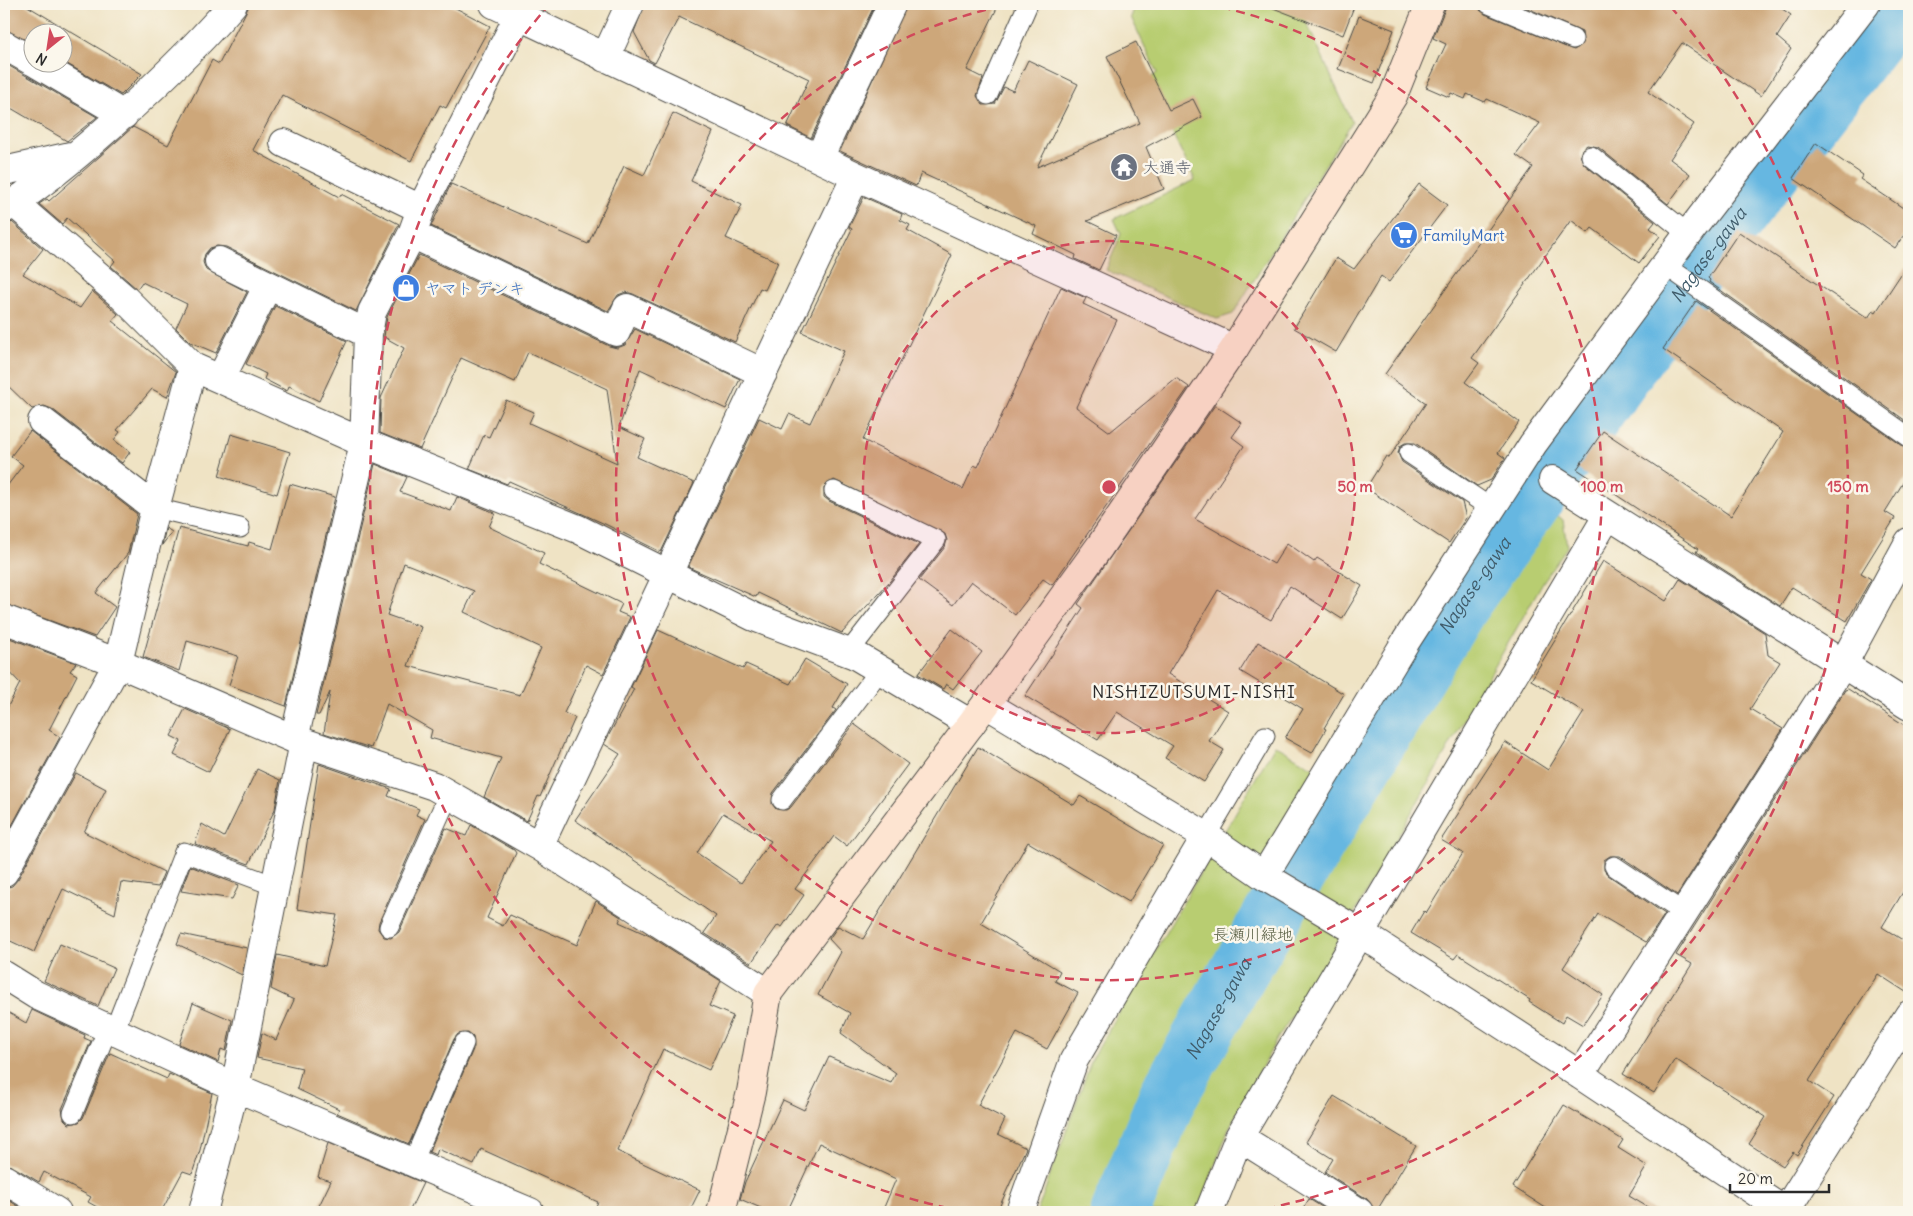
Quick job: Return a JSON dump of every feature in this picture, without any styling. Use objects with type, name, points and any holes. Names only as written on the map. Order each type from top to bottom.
[{"type":"street","points":[[233,4],[207,34],[124,115],[76,155],[9,206],[123,297],[193,368],[221,378],[364,442],[578,529],[668,576],[754,617],[848,653],[880,670],[978,714],[1206,836],[1268,878],[1362,934],[1580,1075],[1786,1212],[1909,1015]]},
{"type":"street","points":[[494,4],[524,12],[605,58],[1234,350]]},
{"type":"street","points":[[605,58],[630,4]]},
{"type":"street","points":[[819,158],[892,4]]},
{"type":"street","points":[[721,1212],[751,1092],[768,993],[978,714],[1100,546],[1234,350],[1393,96],[1430,4]]},
{"type":"street","points":[[1268,878],[1406,641],[1533,444],[1688,234],[1866,4]]},
{"type":"street","points":[[203,1212],[235,1087],[275,886],[299,741],[364,442],[368,334],[372,312],[412,234],[421,209],[524,12]]},
{"type":"street","points":[[4,44],[22,55]]},
{"type":"street","points":[[51,72],[124,115]]},
{"type":"street","points":[[284,143],[421,209]]},
{"type":"street","points":[[4,171],[76,155]]},
{"type":"street","points":[[539,846],[856,176]]},
{"type":"street","points":[[412,234],[616,332],[627,308],[763,374]]},
{"type":"street","points":[[219,262],[368,334]]},
{"type":"street","points":[[221,378],[268,285]]},
{"type":"street","points":[[4,872],[118,662],[154,508],[193,368]]},
{"type":"street","points":[[42,421],[154,508]]},
{"type":"street","points":[[1553,480],[1909,706]]},
{"type":"street","points":[[1209,1212],[1239,1137],[1362,934],[1608,515]]},
{"type":"street","points":[[1580,1075],[1843,664],[1909,542]]},
{"type":"street","points":[[4,618],[118,662],[299,741],[434,786],[539,846],[768,993]]},
{"type":"street","points":[[1020,1212],[1074,1060],[1206,836]]},
{"type":"street","points":[[4,975],[36,995],[235,1087],[530,1212]]},
{"type":"street","points":[[1239,1137],[1359,1212]]},
{"type":"street","points":[[4,1179],[57,1212]]},
{"type":"lane","points":[[988,95],[1028,4]]},
{"type":"lane","points":[[1489,4],[1573,39]]},
{"type":"lane","points":[[1591,156],[1688,234]]},
{"type":"lane","points":[[1665,266],[1909,437]]},
{"type":"lane","points":[[1409,453],[1492,509]]},
{"type":"lane","points":[[834,491],[936,540],[848,653]]},
{"type":"lane","points":[[154,508],[240,528]]},
{"type":"lane","points":[[782,800],[880,670]]},
{"type":"lane","points":[[1206,836],[1265,736]]},
{"type":"lane","points":[[389,927],[449,794]]},
{"type":"lane","points":[[73,1113],[111,1029],[184,852],[275,886]]},
{"type":"lane","points":[[1614,866],[1684,913]]},
{"type":"lane","points":[[413,1162],[464,1043]]},
{"type":"green space","points":[[1136,4],[1298,4],[1352,122],[1233,314],[1217,319],[1106,270],[1121,234],[1114,219],[1195,180],[1147,81],[1157,73],[1131,17]]},
{"type":"green space","name":"長瀬川緑地","points":[[1528,491],[1563,520],[1567,547],[1543,582],[1320,973],[1277,1039],[1228,1130],[1198,1212],[1037,1212],[1092,1059],[1275,745],[1334,780],[1470,568]]},
{"type":"building","points":[[4,4],[24,4],[54,22],[22,22],[22,38],[4,29]]},
{"type":"building","points":[[250,4],[448,4],[490,26],[446,108],[440,105],[411,161],[282,95],[253,150],[339,197],[341,194],[399,224],[356,311],[226,247],[217,246],[210,248],[205,254],[203,262],[206,270],[247,292],[216,353],[190,342],[176,328],[187,304],[142,282],[137,289],[111,266],[115,261],[67,218],[62,224],[39,204],[47,199],[49,201],[133,127],[168,145],[212,60],[219,64]]},
{"type":"building","points":[[645,4],[875,4],[811,138],[787,126],[809,79],[679,17],[655,63],[649,60],[634,32]]},
{"type":"building","points":[[907,4],[999,4],[967,70],[983,78],[977,96],[983,105],[995,104],[1004,87],[1013,91],[1028,60],[1078,84],[1037,167],[1140,123],[1107,56],[1136,42],[1169,110],[1193,99],[1202,117],[1146,147],[1164,189],[1087,221],[1116,235],[1099,270],[1075,259],[1076,255],[1033,234],[1036,226],[921,173],[916,186],[840,151]]},
{"type":"building","points":[[1269,4],[1355,4],[1343,35],[1268,6]]},
{"type":"building","points":[[1447,4],[1478,4],[1480,10],[1485,14],[1574,50],[1583,44],[1582,32],[1518,4],[1775,4],[1791,15],[1777,37],[1791,49],[1761,96],[1682,43],[1648,92],[1694,124],[1670,159],[1690,174],[1668,204],[1598,147],[1587,145],[1582,149],[1580,155],[1584,164],[1655,222],[1650,228],[1660,236],[1639,263],[1592,228],[1588,233],[1571,220],[1472,358],[1479,363],[1465,382],[1519,422],[1498,453],[1505,458],[1491,480],[1477,486],[1415,443],[1405,443],[1400,446],[1398,453],[1402,462],[1462,502],[1466,518],[1449,543],[1366,488],[1386,456],[1389,458],[1426,403],[1385,374],[1533,167],[1516,155],[1540,123],[1487,99],[1485,102],[1467,94],[1465,99],[1451,93],[1449,97],[1426,87],[1446,44],[1433,38]]},
{"type":"building","points":[[1359,16],[1394,30],[1374,83],[1338,69]]},
{"type":"building","points":[[72,32],[142,74],[121,95],[72,67]]},
{"type":"building","points":[[4,63],[97,117],[67,141],[4,104]]},
{"type":"building","points":[[673,113],[713,132],[691,181],[742,205],[726,238],[778,262],[765,290],[760,288],[735,342],[626,292],[618,295],[608,311],[431,226],[451,184],[588,244],[624,166],[644,175]]},
{"type":"building","points":[[1816,143],[1863,175],[1860,179],[1909,212],[1909,227],[1895,248],[1793,178]]},
{"type":"building","points":[[1419,184],[1447,205],[1389,282],[1381,276],[1336,352],[1294,328],[1336,258],[1354,269]]},
{"type":"building","points":[[864,197],[902,214],[900,220],[910,225],[907,230],[952,255],[863,440],[963,489],[974,465],[978,467],[1061,287],[1086,298],[1083,304],[1117,320],[1076,407],[1110,432],[1176,378],[1189,387],[1052,585],[1043,579],[1015,615],[971,581],[953,605],[919,580],[945,547],[947,540],[945,534],[834,480],[824,487],[824,497],[829,501],[919,544],[890,581],[842,633],[758,593],[756,597],[688,567],[759,418],[782,429],[789,414],[810,423],[844,351],[802,332],[852,229],[849,227]]},
{"type":"building","points":[[12,222],[43,249],[23,274],[80,308],[92,291],[118,314],[112,321],[176,372],[167,397],[152,389],[117,430],[120,432],[114,440],[130,452],[122,463],[52,409],[44,406],[32,409],[4,382],[4,230]]},
{"type":"building","points":[[1739,232],[1868,318],[1873,310],[1876,312],[1909,262],[1909,423],[1709,282],[1708,278]]},
{"type":"building","points":[[419,255],[609,346],[617,348],[625,345],[635,329],[740,379],[726,409],[640,369],[619,427],[645,439],[637,457],[694,483],[661,552],[605,524],[509,481],[507,484],[469,469],[484,435],[489,437],[506,400],[534,412],[529,423],[617,463],[607,389],[528,352],[515,382],[461,358],[420,449],[380,433],[381,398],[404,348],[384,337],[387,317]]},
{"type":"building","points":[[1696,301],[1903,446],[1909,448],[1909,473],[1885,512],[1895,518],[1861,573],[1871,579],[1847,621],[1792,587],[1780,606],[1696,552],[1698,549],[1577,469],[1603,431],[1731,516],[1783,432],[1663,349]]},
{"type":"building","points":[[275,306],[347,341],[319,401],[289,386],[287,391],[264,379],[266,374],[246,364]]},
{"type":"building","points":[[1215,405],[1242,423],[1232,437],[1244,446],[1195,519],[1274,564],[1287,543],[1314,562],[1317,558],[1362,586],[1342,619],[1290,586],[1271,620],[1218,590],[1168,674],[1228,711],[1209,741],[1224,750],[1204,782],[1165,758],[1173,746],[1117,712],[1098,740],[1025,696],[1083,608],[1078,604]]},
{"type":"building","points":[[30,431],[137,514],[128,553],[96,593],[115,607],[95,637],[4,604],[4,490],[23,465],[11,456]]},
{"type":"building","points":[[231,434],[290,452],[277,494],[219,476]]},
{"type":"building","points":[[375,464],[407,477],[400,492],[451,511],[457,497],[495,513],[489,527],[544,553],[539,564],[622,604],[618,612],[630,617],[603,674],[586,665],[564,713],[575,718],[540,797],[538,796],[527,821],[484,797],[501,758],[430,738],[432,730],[387,704],[371,748],[324,733],[330,692],[319,715],[316,715]],"holes":[[[404,563],[474,591],[464,612],[541,648],[520,695],[408,666],[421,627],[387,615]]]},
{"type":"building","points":[[290,484],[335,497],[286,706],[229,685],[238,656],[187,641],[179,671],[143,657],[179,528],[248,546],[249,542],[272,549]]},
{"type":"building","points":[[166,528],[172,532],[162,545]]},
{"type":"building","points":[[1603,561],[1666,601],[1680,579],[1765,633],[1768,655],[1780,662],[1750,709],[1783,729],[1677,895],[1620,856],[1610,856],[1604,860],[1604,870],[1608,875],[1665,914],[1646,942],[1598,914],[1563,968],[1603,995],[1583,1025],[1566,1015],[1562,1023],[1458,954],[1454,959],[1411,933],[1424,911],[1426,913],[1463,853],[1441,840],[1505,742],[1548,770],[1584,712],[1531,680]]},
{"type":"building","points":[[952,629],[982,652],[953,689],[946,684],[943,689],[918,674]]},
{"type":"building","points":[[658,630],[743,669],[746,664],[790,684],[805,659],[847,684],[833,708],[836,710],[773,793],[772,804],[776,809],[786,810],[791,807],[854,724],[908,764],[847,846],[834,836],[795,889],[804,895],[782,927],[778,925],[751,963],[704,933],[716,916],[575,820],[620,754],[604,744],[634,689],[631,687]],"holes":[[[723,813],[771,841],[741,883],[697,853]]]},
{"type":"building","points":[[4,636],[76,663],[70,671],[77,675],[49,730],[60,737],[4,840],[4,714],[20,683],[4,666]]},
{"type":"building","points":[[1258,642],[1344,694],[1312,753],[1285,738],[1303,709],[1240,671]]},
{"type":"building","points":[[1848,689],[1909,728],[1909,882],[1882,927],[1909,944],[1909,994],[1878,974],[1809,1081],[1834,1097],[1797,1155],[1793,1152],[1783,1166],[1749,1144],[1766,1117],[1675,1059],[1654,1093],[1623,1074],[1692,964],[1676,955],[1845,690]]},
{"type":"building","points":[[185,709],[230,729],[209,772],[174,755],[181,741],[171,736]]},
{"type":"building","points":[[978,747],[1074,805],[1080,796],[1163,845],[1129,902],[1028,842],[981,923],[1060,971],[1055,981],[1078,993],[1047,1049],[1017,1033],[978,1105],[1005,1119],[998,1134],[1026,1148],[997,1212],[882,1212],[896,1179],[819,1143],[787,1212],[770,1212],[740,1199],[745,1182],[783,1100],[804,1110],[829,1057],[891,1083],[896,1073],[841,1033],[850,1013],[818,995],[841,952],[829,939],[838,926],[863,939]]},
{"type":"building","points":[[319,764],[391,789],[388,796],[419,809],[416,815],[425,819],[379,922],[378,929],[384,937],[391,938],[399,932],[446,828],[466,836],[471,825],[516,853],[487,918],[503,926],[510,915],[577,945],[596,901],[621,917],[619,922],[650,936],[721,981],[709,1006],[733,1016],[709,1070],[663,1049],[617,1151],[700,1190],[689,1212],[593,1212],[598,1202],[481,1149],[474,1165],[438,1149],[436,1155],[429,1152],[474,1047],[473,1037],[468,1033],[458,1034],[454,1039],[409,1144],[337,1113],[339,1109],[297,1089],[302,1068],[257,1058],[262,1033],[276,1040],[294,1000],[271,989],[277,955],[325,966],[337,915],[297,909]]},
{"type":"building","points":[[257,769],[280,780],[275,809],[249,864],[195,844],[202,824],[224,837]]},
{"type":"building","points":[[76,773],[106,789],[84,832],[164,872],[158,887],[121,882],[115,914],[63,889],[34,952],[4,938],[4,888],[12,886],[18,879]]},
{"type":"building","points":[[190,866],[239,885],[232,899],[181,891]]},
{"type":"building","points":[[181,934],[247,948],[242,975],[177,944]]},
{"type":"building","points":[[60,944],[114,968],[98,1006],[44,981]]},
{"type":"building","points":[[193,1003],[232,1020],[226,1051],[221,1049],[218,1062],[179,1044]]},
{"type":"building","points":[[4,1010],[26,1023],[32,1010],[85,1035],[84,1038],[91,1041],[62,1109],[64,1119],[69,1124],[79,1122],[83,1118],[110,1053],[167,1079],[169,1074],[212,1093],[200,1150],[192,1174],[183,1171],[161,1212],[106,1212],[88,1202],[91,1197],[44,1172],[39,1182],[12,1166],[4,1164]]},
{"type":"building","points":[[1334,1096],[1416,1146],[1376,1212],[1367,1199],[1325,1172],[1333,1159],[1306,1142]]},
{"type":"building","points":[[1564,1105],[1623,1140],[1618,1148],[1647,1166],[1629,1196],[1656,1212],[1552,1212],[1513,1187]]},
{"type":"building","points":[[328,1143],[423,1183],[409,1212],[316,1212],[331,1181],[318,1177]]},
{"type":"building","points":[[4,1197],[21,1208],[18,1212],[4,1212]]},
{"type":"building","points":[[1309,1199],[1330,1212],[1301,1212]]},
{"type":"waterway","name":"Nagase-gawa","points":[[1120,1212],[1168,1096],[1239,971],[1458,607],[1698,266],[1901,4]]},
{"type":"place","name":"大通寺","points":[[1124,167]]},
{"type":"place","name":"FamilyMart","points":[[1404,235]]},
{"type":"place","name":"ヤマト デンキ","points":[[406,288]]},
{"type":"district","name":"NISHIZUTSUMI-NISHI","points":[[1194,691]]}]
